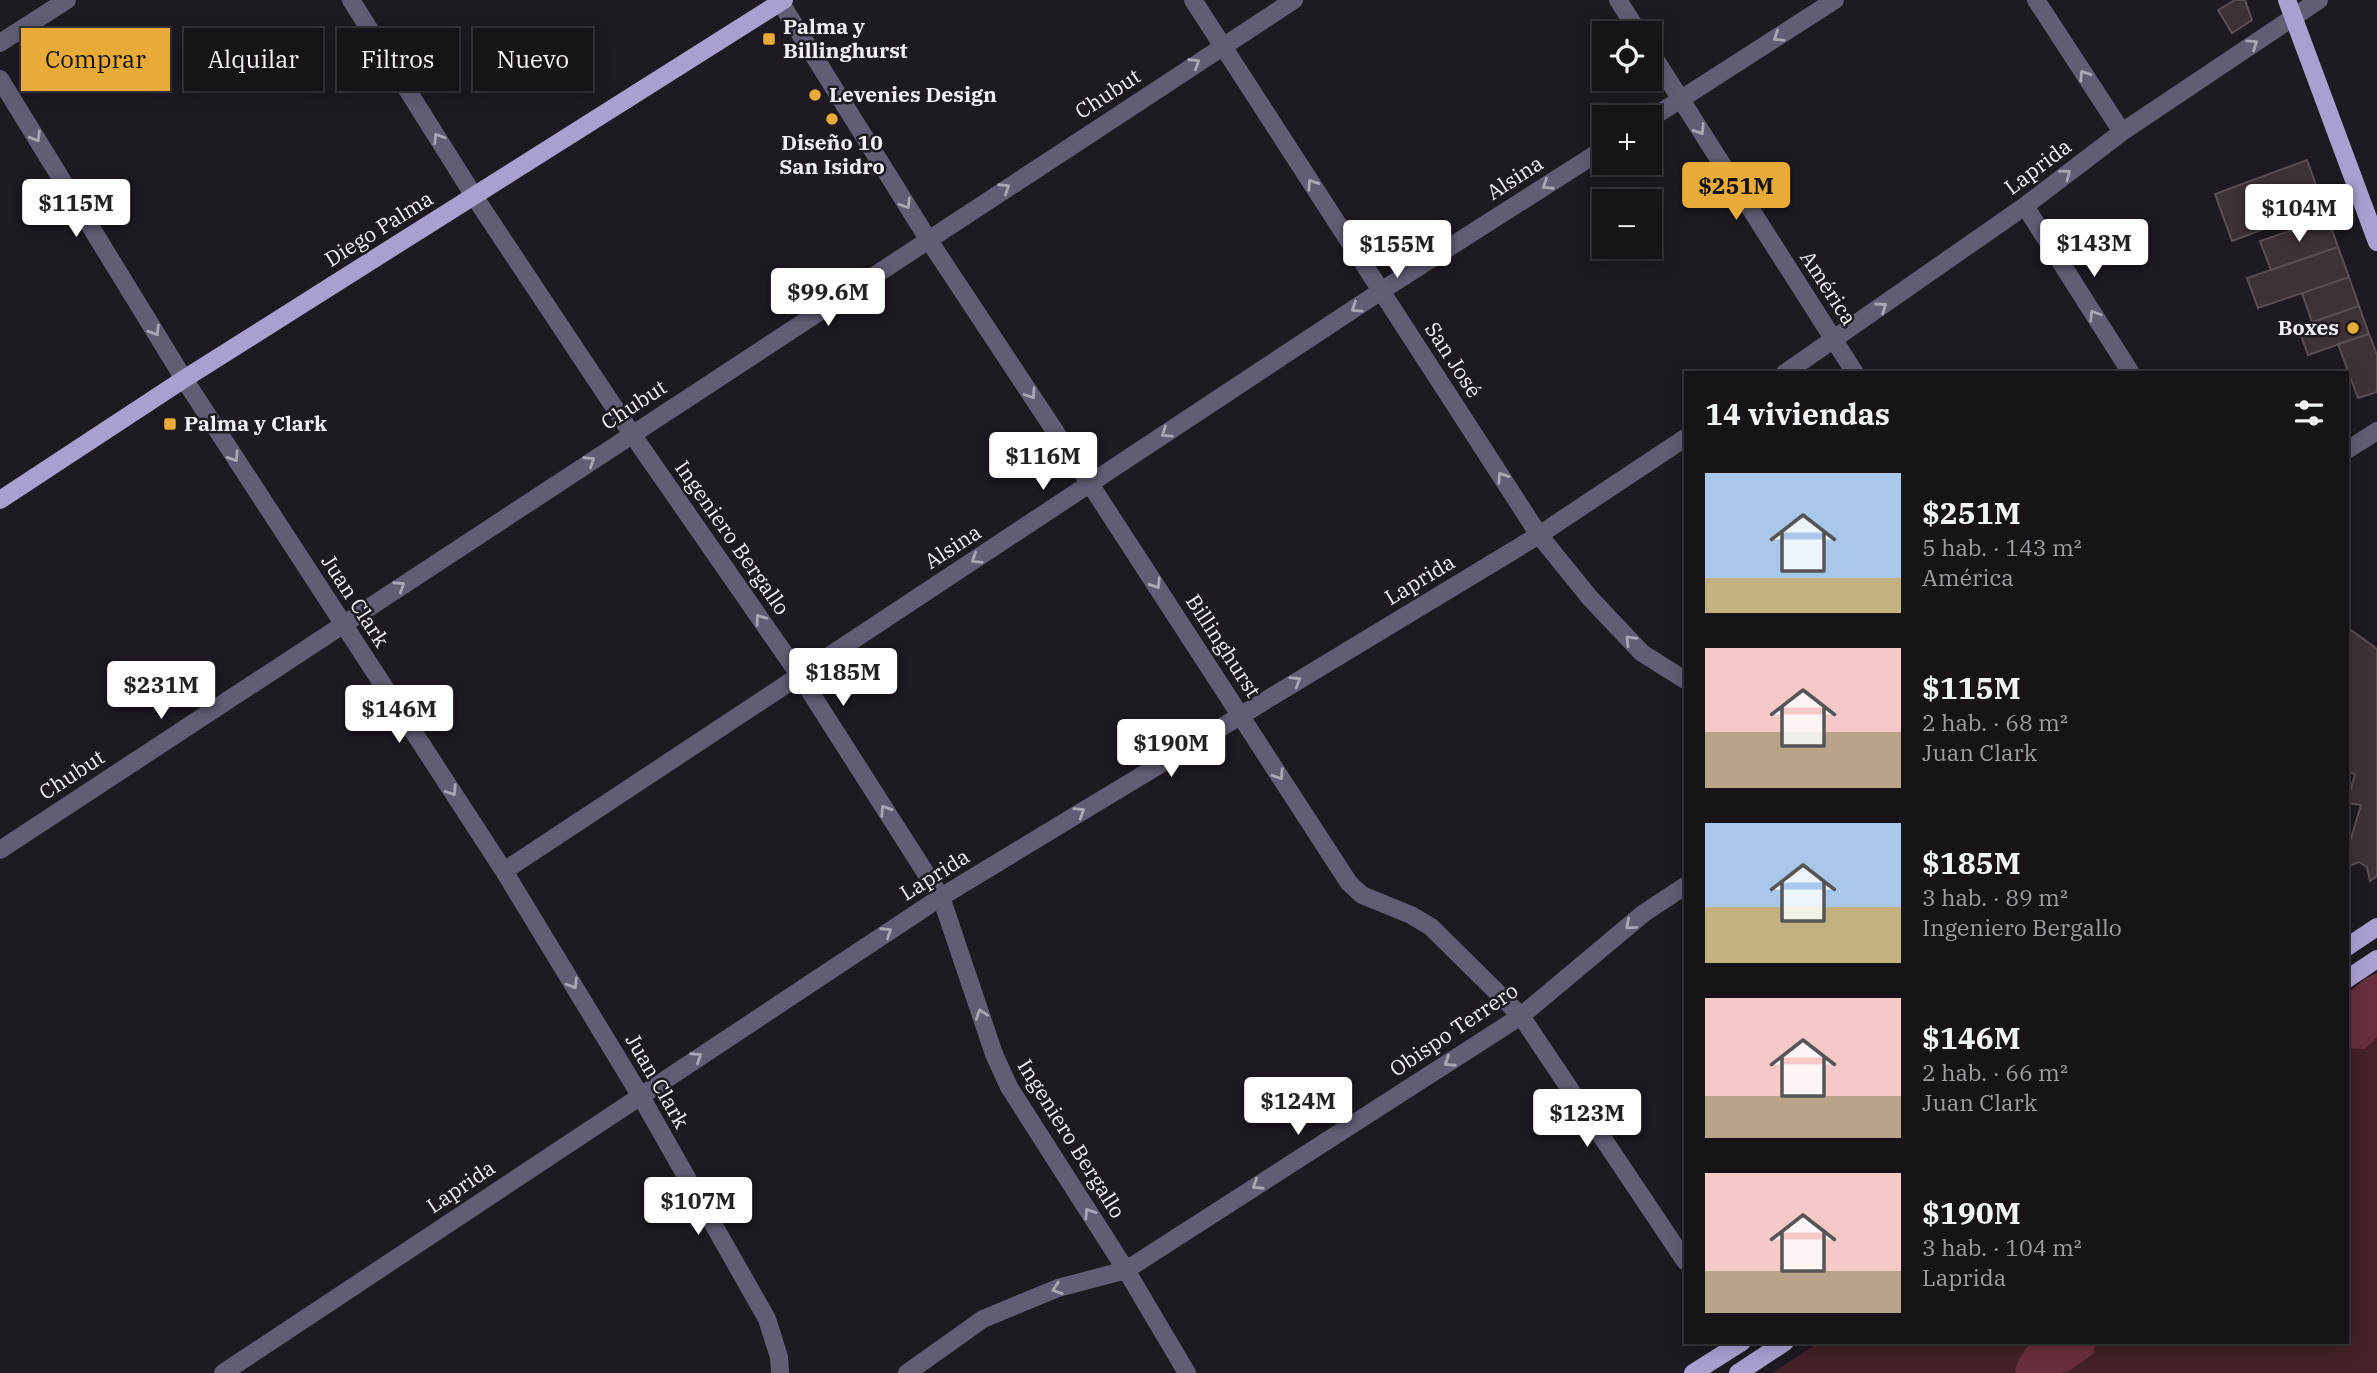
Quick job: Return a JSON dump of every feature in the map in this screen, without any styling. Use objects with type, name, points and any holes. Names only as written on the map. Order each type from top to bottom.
[{"type":"main road","points":[[2287,0],[2377,242]]},
{"type":"main road","name":"Diego Palma","points":[[0,500],[184,379],[781,1]]},
{"type":"main road","points":[[2349,946],[2377,927]]},
{"type":"main road","points":[[2349,978],[2377,960]]},
{"type":"main road","points":[[1693,1373],[1739,1344]]},
{"type":"main road","points":[[1738,1373],[1782,1344]]},
{"type":"street","points":[[0,43],[67,0]]},
{"type":"street","name":"Ingeniero Bergallo","points":[[351,0],[474,196],[632,434],[800,676],[941,897],[994,1054],[1009,1087],[1126,1270],[1186,1373]]},
{"type":"street","name":"San José","points":[[1193,0],[1539,535],[1590,598],[1643,653],[1684,679]]},
{"type":"street","name":"Chubut","points":[[0,850],[1294,0]]},
{"type":"street","points":[[1618,0],[1631,21]]},
{"type":"street","points":[[1662,112],[1835,0]]},
{"type":"street","points":[[2036,0],[2122,132]]},
{"type":"street","name":"Laprida","points":[[1788,371],[2025,206],[2122,132],[2319,0]]},
{"type":"street","name":"Billinghurst","points":[[781,1],[928,239],[1349,883],[1362,895],[1411,915],[1431,927],[1521,1016],[1684,1260]]},
{"type":"street","name":"América","points":[[1662,70],[1854,371]]},
{"type":"street","name":"Juan Clark","points":[[0,79],[184,379],[504,871],[640,1095],[767,1319],[779,1357],[780,1373]]},
{"type":"street","name":"Alsina","points":[[504,871],[1381,291],[1592,156]]},
{"type":"street","points":[[2025,206],[2130,371]]},
{"type":"street","points":[[2349,449],[2377,431]]},
{"type":"street","name":"Laprida","points":[[223,1373],[941,897],[1539,535],[1684,439]]},
{"type":"street","name":"Obispo Terrero","points":[[907,1373],[983,1319],[1058,1288],[1126,1270],[1521,1016],[1644,913],[1684,887]]},
{"type":"street","points":[[1742,1344],[1753,1363]]},
{"type":"shaded area","points":[[2377,973],[2377,1037],[2365,1049],[2349,1048],[2349,992],[2366,978]]},
{"type":"shaded area","points":[[2377,984],[2377,1373],[1772,1373],[1817,1344],[2349,1344],[2349,1003]]},
{"type":"shaded area","points":[[2031,1344],[2096,1344],[2093,1354],[2069,1371],[2015,1373],[2026,1348]]},
{"type":"building","points":[[2235,0],[2245,0],[2252,20],[2232,33],[2218,10]]},
{"type":"building","points":[[2307,160],[2324,207],[2232,241],[2215,194]]},
{"type":"building","points":[[2328,218],[2338,247],[2271,270],[2260,241]]},
{"type":"building","points":[[2338,247],[2349,277],[2258,308],[2247,278]]},
{"type":"building","points":[[2349,277],[2359,306],[2312,322],[2302,293]]},
{"type":"building","points":[[2359,306],[2369,334],[2308,355],[2298,327]]},
{"type":"building","points":[[2369,334],[2377,355],[2377,392],[2358,398],[2338,344]]},
{"type":"building","points":[[2349,628],[2377,649],[2377,876],[2370,881],[2367,867],[2359,862],[2349,866],[2349,845],[2361,805],[2349,803],[2355,774],[2349,772]]},
{"type":"place","name":"Palma y Billinghurst","points":[[769,39]]},
{"type":"place","name":"Levenies Design","points":[[815,95]]},
{"type":"place","name":"Diseño 10 San Isidro","points":[[832,119]]},
{"type":"place","name":"Boxes","points":[[2353,328]]},
{"type":"place","name":"Palma y Clark","points":[[170,424]]}]
